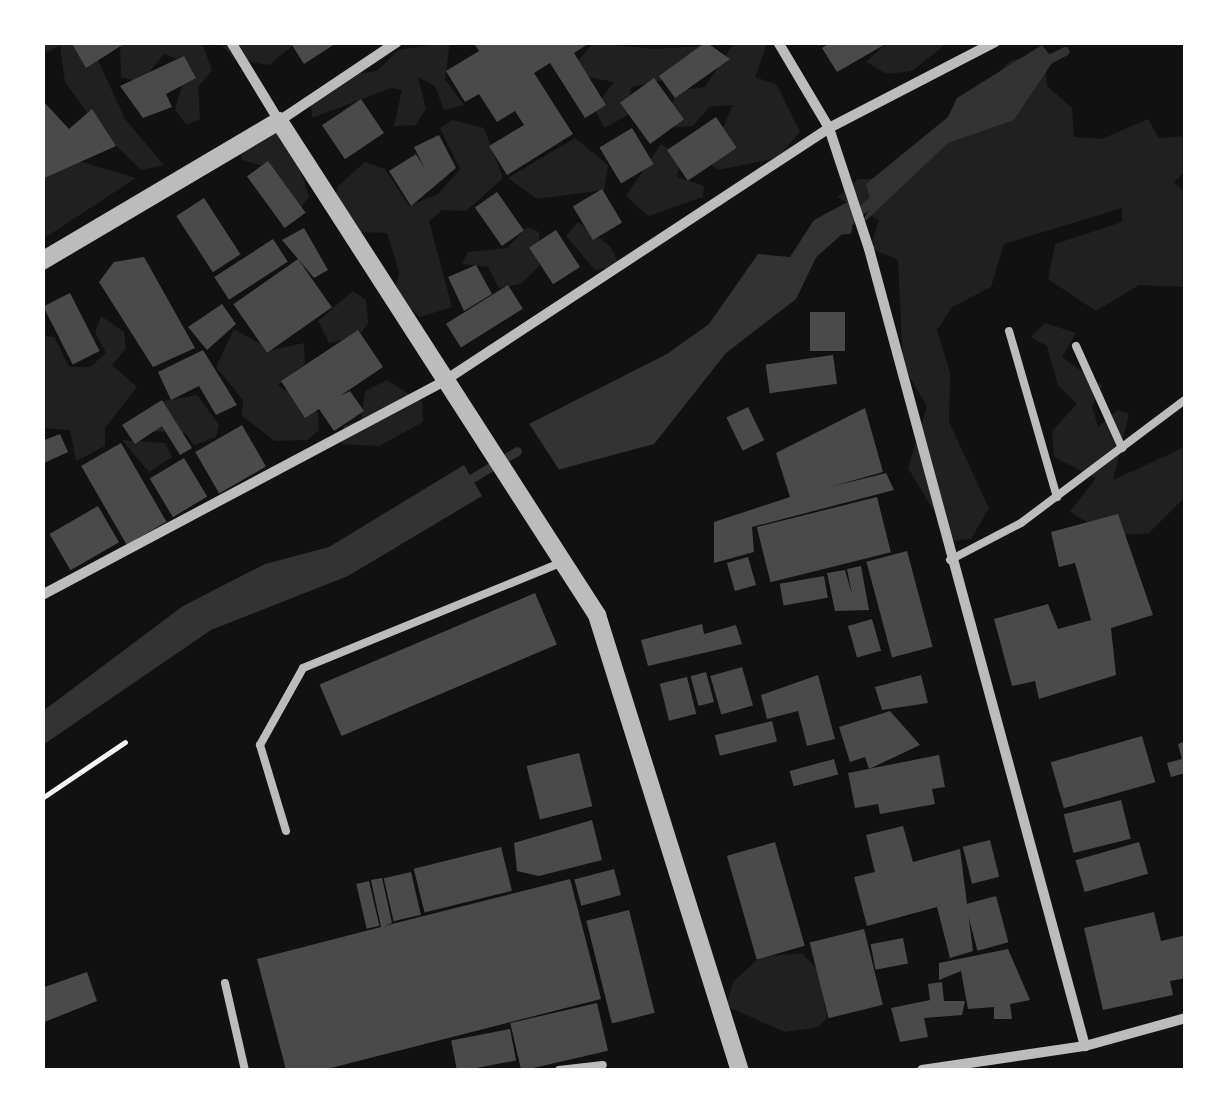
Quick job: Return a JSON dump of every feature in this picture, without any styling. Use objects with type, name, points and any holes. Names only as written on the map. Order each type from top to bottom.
[{"type":"street","points":[[231,42],[440,382],[484,441],[515,494],[568,561],[597,616],[740,1070]]},
{"type":"street","points":[[42,260],[279,121],[397,42]]},
{"type":"street","points":[[778,42],[829,128],[846,178],[1085,1046]]},
{"type":"street","points":[[42,594],[440,382],[829,128],[996,42]]},
{"type":"street","points":[[930,1070],[1085,1046],[1186,1018]]},
{"type":"lane","points":[[1009,331],[1057,497]]},
{"type":"lane","points":[[1076,346],[1122,448]]},
{"type":"lane","points":[[950,560],[1057,497],[1186,399]]},
{"type":"lane","points":[[286,831],[260,746],[303,668],[568,561]]},
{"type":"lane","points":[[224,984],[245,1070]]},
{"type":"lane","points":[[559,1070],[603,1065]]},
{"type":"path","points":[[42,798],[75,768],[126,742]]},
{"type":"shaded area","points":[[450,42],[445,80],[464,105],[444,110],[435,86],[418,77],[426,109],[416,125],[394,126],[402,90],[391,88],[312,118],[311,104],[344,75],[377,71],[398,50]]},
{"type":"shaded area","points":[[43,43],[80,43],[98,60],[125,119],[164,165],[141,170],[98,128],[65,82],[60,46],[43,54]]},
{"type":"shaded area","points":[[120,43],[202,43],[212,70],[198,87],[200,119],[187,125],[175,110],[188,63],[164,54],[141,82],[121,77]]},
{"type":"shaded area","points":[[220,43],[296,43],[269,65],[234,59]]},
{"type":"shaded area","points":[[593,43],[655,49],[704,46],[660,81],[631,87],[628,115],[604,128],[594,108],[614,82],[582,76],[578,61]]},
{"type":"shaded area","points":[[734,43],[767,43],[755,77],[777,85],[800,132],[777,158],[718,170],[708,162],[733,105],[709,107],[693,126],[663,128],[677,91],[705,87]]},
{"type":"shaded area","points":[[887,43],[947,43],[912,71],[887,74],[866,62]]},
{"type":"shaded area","points":[[1042,45],[1054,60],[1014,120],[948,143],[856,230],[872,206],[866,184],[948,117],[957,98]]},
{"type":"shaded area","points":[[1043,54],[1047,86],[1072,108],[1074,137],[1102,139],[1148,119],[1159,138],[1185,136],[1185,171],[1174,182],[1185,193],[1185,287],[1139,285],[1096,311],[1048,279],[1055,244],[1122,222],[1122,208],[1004,244],[991,287],[952,307],[937,330],[950,373],[949,422],[989,508],[971,539],[952,541],[908,468],[927,406],[903,366],[898,260],[870,248],[879,220],[837,197],[858,179],[883,179],[1012,60]]},
{"type":"shaded area","points":[[452,120],[484,128],[503,178],[466,211],[442,210],[429,221],[452,307],[420,317],[395,294],[399,272],[387,233],[357,232],[335,204],[337,187],[365,162],[385,169],[409,206],[438,194],[460,169],[440,128]]},
{"type":"shaded area","points":[[287,130],[309,196],[301,209],[267,167],[241,160],[243,135]]},
{"type":"shaded area","points":[[575,138],[608,165],[604,190],[537,199],[508,178]]},
{"type":"shaded area","points":[[661,144],[681,158],[677,177],[704,186],[703,197],[648,216],[626,196]]},
{"type":"shaded area","points":[[68,158],[136,178],[43,239],[43,179]]},
{"type":"shaded area","points":[[857,197],[851,234],[827,235],[796,299],[726,353],[654,444],[546,473],[515,431],[667,354],[709,324],[758,254],[790,257],[814,220]]},
{"type":"shaded area","points":[[578,222],[610,246],[620,266],[595,270],[566,236]]},
{"type":"shaded area","points":[[527,227],[539,232],[539,266],[521,284],[499,288],[488,267],[462,264],[468,252],[507,248]]},
{"type":"shaded area","points":[[353,291],[366,300],[368,323],[359,336],[329,343],[318,321]]},
{"type":"shaded area","points":[[101,316],[124,332],[126,349],[112,365],[137,387],[105,428],[105,446],[76,461],[70,430],[43,428],[43,336],[54,337],[69,367],[90,367],[106,353],[95,332]]},
{"type":"shaded area","points":[[1045,323],[1076,333],[1062,357],[1103,386],[1092,406],[1098,427],[1118,410],[1129,414],[1113,480],[1185,447],[1185,497],[1149,533],[1111,536],[1070,512],[1096,478],[1054,457],[1052,431],[1077,404],[1058,385],[1047,346],[1031,337]]},
{"type":"shaded area","points":[[234,329],[271,350],[304,343],[305,364],[278,385],[318,412],[319,430],[307,440],[275,441],[242,416],[243,400],[216,367]]},
{"type":"shaded area","points":[[387,380],[422,402],[423,422],[379,446],[341,444],[344,426],[361,420],[365,391]]},
{"type":"shaded area","points":[[197,395],[219,425],[216,437],[194,445],[185,433],[147,431],[158,402]]},
{"type":"shaded area","points":[[122,440],[165,443],[172,457],[149,472]]},
{"type":"shaded area","points":[[464,465],[482,496],[348,576],[211,630],[43,745],[43,711],[183,606],[265,564],[329,547]]},
{"type":"shaded area","points":[[802,953],[818,970],[827,1018],[818,1027],[785,1032],[726,1006],[733,982],[760,957]]},
{"type":"pier","points":[[528,422],[560,471],[523,484],[491,438]]},
{"type":"building","points":[[71,42],[127,42],[86,68]]},
{"type":"building","points":[[290,42],[338,42],[304,64]]},
{"type":"building","points":[[473,42],[591,42],[574,53],[606,105],[585,118],[550,63],[534,73],[573,134],[507,175],[489,146],[524,125],[515,111],[497,122],[479,94],[465,102],[446,71],[479,51]]},
{"type":"building","points":[[706,42],[730,59],[675,98],[659,76]]},
{"type":"building","points":[[831,42],[889,42],[837,72],[822,48]]},
{"type":"building","points":[[184,56],[196,78],[166,94],[172,107],[143,118],[120,86]]},
{"type":"building","points":[[654,78],[684,119],[650,144],[620,103]]},
{"type":"building","points":[[361,99],[384,133],[345,159],[322,125]]},
{"type":"building","points":[[42,100],[69,129],[92,109],[116,146],[42,179]]},
{"type":"building","points":[[716,117],[737,148],[688,181],[667,150]]},
{"type":"building","points":[[632,128],[654,164],[621,184],[599,148]]},
{"type":"building","points":[[439,135],[456,168],[411,206],[389,171],[416,154],[425,169],[414,147]]},
{"type":"building","points":[[268,161],[306,213],[285,228],[247,176]]},
{"type":"building","points":[[602,189],[622,222],[593,240],[573,207]]},
{"type":"building","points":[[497,192],[524,231],[502,246],[475,207]]},
{"type":"building","points":[[204,198],[240,254],[213,272],[176,216]]},
{"type":"building","points":[[304,228],[328,270],[314,278],[282,240]]},
{"type":"building","points":[[556,230],[580,267],[553,284],[529,247]]},
{"type":"building","points":[[273,239],[288,262],[229,300],[214,277]]},
{"type":"building","points":[[144,257],[195,348],[153,367],[99,282],[114,262]]},
{"type":"building","points":[[298,259],[332,307],[267,353],[233,304]]},
{"type":"building","points":[[476,265],[492,294],[464,311],[448,277]]},
{"type":"building","points":[[508,285],[523,309],[461,347],[446,324]]},
{"type":"building","points":[[70,293],[100,351],[73,365],[43,307]]},
{"type":"building","points":[[222,304],[236,324],[207,350],[188,327]]},
{"type":"building","points":[[810,312],[845,312],[845,351],[810,351]]},
{"type":"building","points":[[358,330],[383,367],[340,396],[350,391],[364,411],[334,431],[319,409],[305,418],[281,381]]},
{"type":"building","points":[[203,350],[237,405],[216,415],[199,386],[171,400],[158,372]]},
{"type":"building","points":[[833,355],[837,384],[770,393],[766,364]]},
{"type":"building","points":[[162,400],[192,448],[180,455],[162,426],[135,444],[122,425]]},
{"type":"building","points":[[748,407],[764,440],[743,451],[726,418]]},
{"type":"building","points":[[865,408],[883,472],[830,487],[886,473],[894,490],[752,527],[754,552],[714,563],[714,522],[790,497],[776,453]]},
{"type":"building","points":[[242,425],[266,467],[219,494],[195,452]]},
{"type":"building","points":[[60,434],[68,452],[42,464],[42,441]]},
{"type":"building","points":[[121,443],[167,522],[127,545],[81,466]]},
{"type":"building","points":[[184,458],[207,497],[173,517],[150,479]]},
{"type":"building","points":[[877,497],[891,552],[770,582],[757,527]]},
{"type":"building","points":[[98,506],[119,542],[71,570],[50,534]]},
{"type":"building","points":[[1118,514],[1153,615],[1111,628],[1116,675],[1039,699],[1035,681],[1012,686],[994,619],[1048,604],[1058,629],[1091,620],[1075,563],[1059,567],[1051,532]]},
{"type":"building","points":[[907,551],[933,647],[892,657],[866,562]]},
{"type":"building","points":[[748,557],[756,585],[735,591],[727,563]]},
{"type":"building","points":[[861,566],[869,610],[835,611],[827,573],[845,570],[852,595],[847,569]]},
{"type":"building","points":[[824,576],[828,598],[784,605],[780,584]]},
{"type":"building","points":[[535,593],[557,645],[341,736],[320,684]]},
{"type":"building","points":[[872,619],[881,651],[857,658],[848,626]]},
{"type":"building","points":[[702,624],[704,634],[736,625],[742,644],[648,666],[641,640]]},
{"type":"building","points":[[742,667],[753,705],[721,715],[710,676]]},
{"type":"building","points":[[706,672],[714,702],[699,706],[691,676]]},
{"type":"building","points":[[818,675],[835,739],[807,746],[798,711],[767,719],[761,695]]},
{"type":"building","points":[[921,675],[928,703],[882,710],[875,687]]},
{"type":"building","points":[[687,677],[696,714],[669,721],[660,684]]},
{"type":"building","points":[[890,711],[920,745],[869,769],[865,757],[850,762],[839,727]]},
{"type":"building","points":[[772,721],[777,741],[720,756],[715,735]]},
{"type":"building","points":[[1142,736],[1155,782],[1064,808],[1051,762]]},
{"type":"building","points":[[1186,741],[1186,773],[1171,777],[1167,763],[1182,759],[1178,744]]},
{"type":"building","points":[[579,753],[592,806],[540,819],[527,766]]},
{"type":"building","points":[[939,755],[945,787],[932,789],[935,804],[880,814],[878,804],[855,808],[848,773]]},
{"type":"building","points":[[834,759],[838,774],[794,786],[790,771]]},
{"type":"building","points":[[1121,800],[1131,839],[1073,853],[1064,814]]},
{"type":"building","points":[[592,820],[602,860],[539,876],[517,871],[514,843]]},
{"type":"building","points":[[903,826],[913,862],[960,849],[973,951],[950,958],[937,907],[867,926],[854,877],[875,872],[866,835]]},
{"type":"building","points":[[990,840],[999,877],[972,884],[963,847]]},
{"type":"building","points":[[775,842],[805,946],[757,960],[727,856]]},
{"type":"building","points":[[1139,842],[1148,874],[1085,892],[1076,860]]},
{"type":"building","points":[[501,847],[512,891],[425,912],[414,869]]},
{"type":"building","points":[[614,869],[621,895],[581,906],[574,880]]},
{"type":"building","points":[[411,872],[421,915],[394,921],[384,878]]},
{"type":"building","points":[[382,878],[392,923],[384,926],[570,879],[601,999],[323,1070],[286,1070],[257,959],[381,927],[371,880]]},
{"type":"building","points":[[369,881],[379,926],[367,929],[356,884]]},
{"type":"building","points":[[996,896],[1008,942],[978,951],[965,904]]},
{"type":"building","points":[[629,910],[655,1013],[612,1023],[586,921]]},
{"type":"building","points":[[1154,912],[1161,941],[1186,935],[1186,978],[1170,981],[1173,995],[1103,1010],[1084,928]]},
{"type":"building","points":[[864,929],[883,1005],[829,1018],[810,943]]},
{"type":"building","points":[[903,938],[908,964],[876,970],[871,944]]},
{"type":"building","points":[[1008,949],[1030,1000],[1010,1004],[1012,1019],[994,1019],[994,1007],[968,1009],[961,971],[939,980],[939,963]]},
{"type":"building","points":[[87,972],[97,1001],[42,1023],[42,988]]},
{"type":"building","points":[[942,982],[944,1001],[965,1001],[962,1015],[924,1018],[928,1037],[900,1042],[891,1008],[930,1000],[928,984]]},
{"type":"building","points":[[597,1003],[608,1051],[521,1070],[510,1023]]},
{"type":"building","points":[[510,1029],[516,1060],[457,1070],[451,1040]]},
{"type":"waterway","points":[[1045,61],[1065,51]]},
{"type":"waterway","points":[[812,254],[879,194]]},
{"type":"waterway","points":[[462,484],[517,451]]}]
